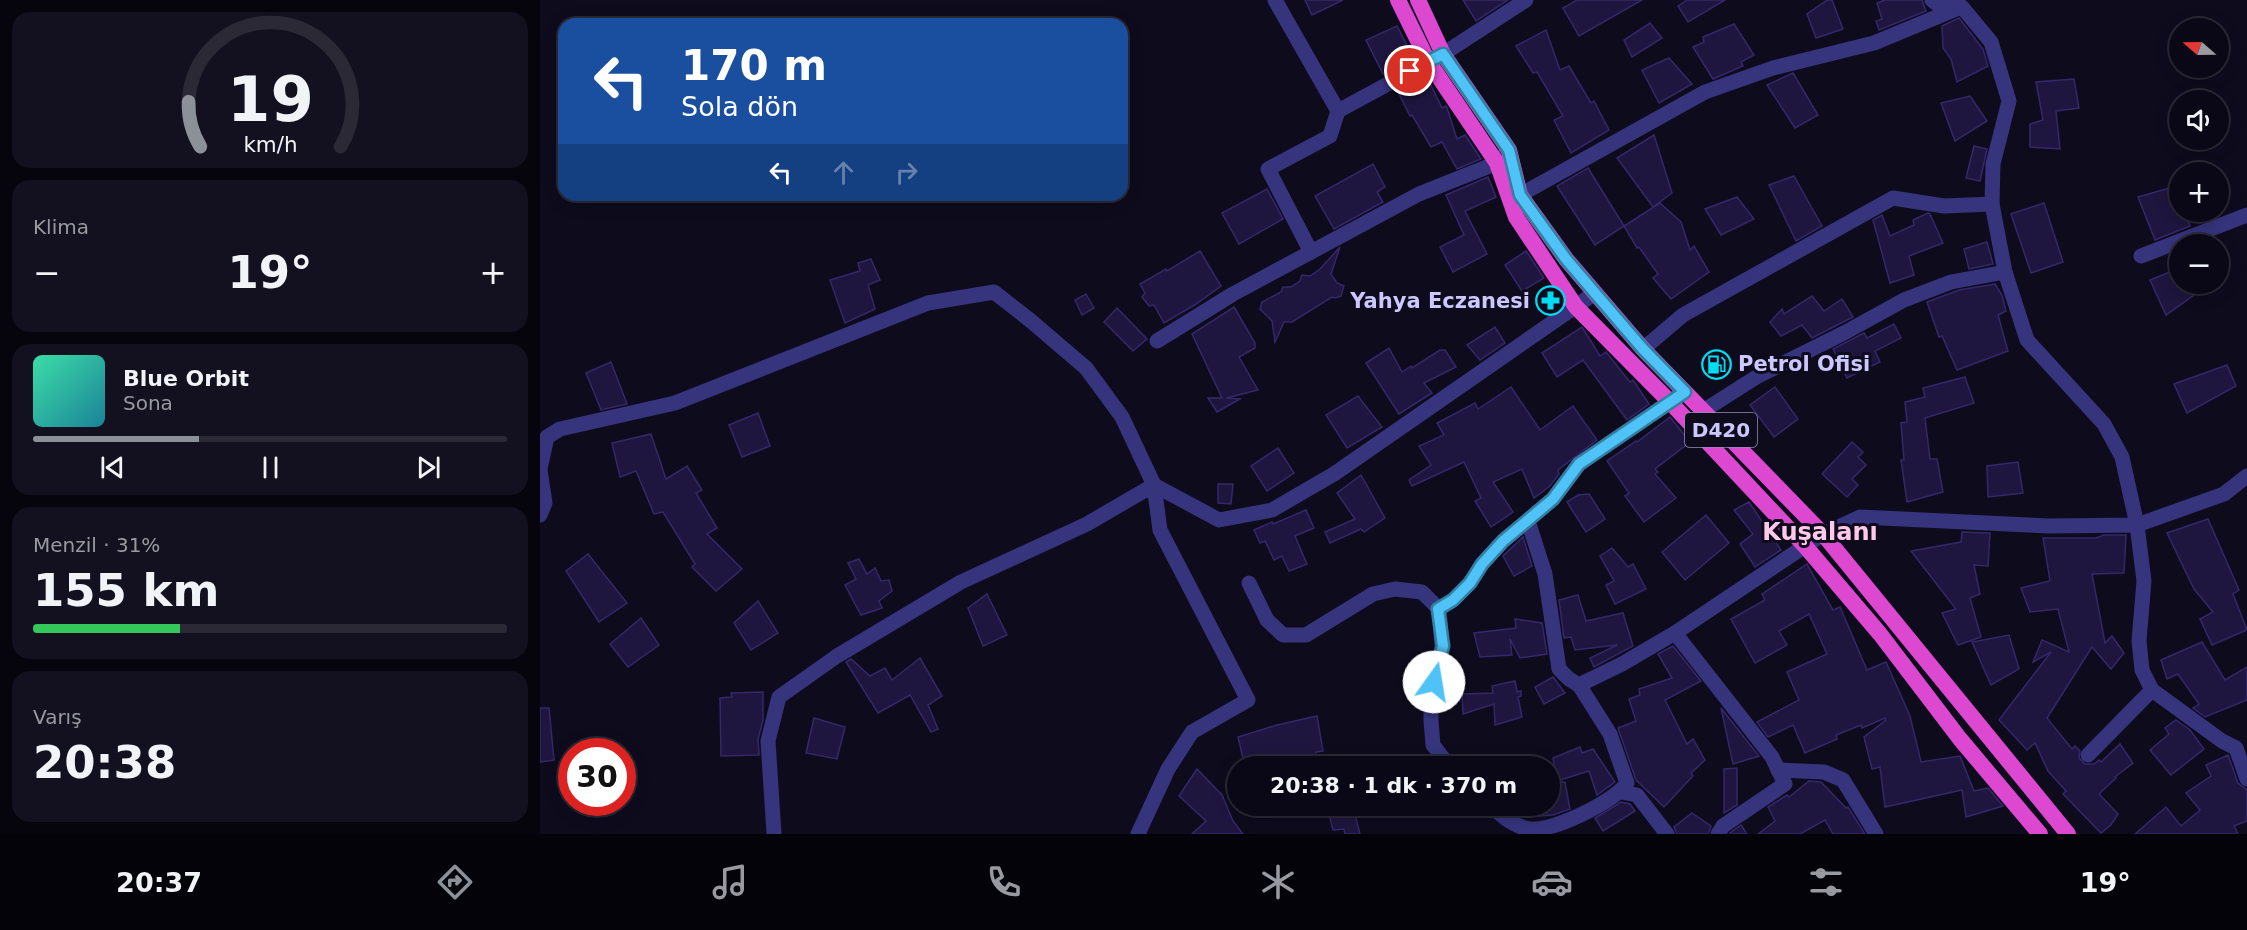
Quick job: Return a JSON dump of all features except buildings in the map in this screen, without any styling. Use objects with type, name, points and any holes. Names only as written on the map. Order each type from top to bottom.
[{"type":"highway","name":"D420","points":[[1398,0],[1436,58],[1497,163],[1516,217],[1576,307],[1670,402],[1805,546],[1880,634],[1960,739],[2040,834]]},
{"type":"highway","name":"D420","points":[[1418,0],[1436,58],[1509,150],[1520,195],[1566,259],[1643,349],[1823,534],[2068,834]]},
{"type":"street","points":[[1275,0],[1338,111]]},
{"type":"street","points":[[1311,252],[1268,169],[1330,136],[1338,111],[1436,58],[1526,0]]},
{"type":"street","points":[[1932,0],[1941,8],[1962,7]]},
{"type":"street","points":[[1520,195],[1705,92],[1773,68],[1874,43],[1962,7]]},
{"type":"street","points":[[1962,7],[1991,42],[2009,101],[1993,164],[1992,204],[2005,272],[2027,340],[2104,424],[2122,457],[2137,525],[2144,580],[2139,641],[2142,670],[2151,690],[2222,741],[2242,746],[2247,779]]},
{"type":"street","points":[[1157,341],[1233,294],[1419,194],[1497,163],[1509,150]]},
{"type":"street","points":[[1643,349],[1683,315],[1893,198],[1944,206],[1992,204]]},
{"type":"street","points":[[2141,256],[2247,215]]},
{"type":"street","points":[[1703,411],[1758,376],[1904,300],[1951,282],[2005,272]]},
{"type":"street","points":[[540,515],[545,503],[540,470],[547,437],[561,429],[675,403],[928,303],[994,292],[1086,368],[1122,417],[1154,485],[1160,530],[1248,700],[1192,732],[1168,769],[1138,834]]},
{"type":"street","points":[[1154,485],[1219,520],[1272,510],[1334,474],[1595,293]]},
{"type":"street","points":[[1438,609],[1470,583],[1482,564],[1503,541],[1553,499],[1579,464],[1685,392]]},
{"type":"street","points":[[1579,685],[1622,664],[1675,633],[1823,534],[1860,517],[2049,526],[2137,525],[2224,494],[2247,476]]},
{"type":"street","points":[[774,834],[768,741],[779,697],[837,656],[961,582],[1087,524],[1154,485]]},
{"type":"street","points":[[1502,816],[1529,829],[1552,827],[1621,792],[1627,783],[1610,734],[1579,685],[1559,669],[1545,574],[1528,521]]},
{"type":"street","points":[[1250,583],[1267,620],[1283,635],[1306,635],[1373,594],[1395,589],[1422,592],[1438,609],[1443,646],[1431,696],[1433,745],[1441,756]]},
{"type":"street","points":[[1675,633],[1772,758],[1785,784],[1723,826],[1718,834]]},
{"type":"street","points":[[2088,755],[2151,690]]},
{"type":"street","points":[[1778,770],[1824,772],[1843,780],[1876,834]]},
{"type":"street","points":[[1621,792],[1637,795],[1667,834]]},
{"type":"place","name":"Yahya Eczanesi","points":[[1551,301]]},
{"type":"place","name":"Petrol Ofisi","points":[[1717,364]]},
{"type":"district","name":"Kuşalanı","points":[[1820,532]]},
{"type":"route","points":[[1410,71],[1443,54],[1509,150],[1520,195],[1566,259],[1643,349],[1685,392],[1579,464],[1553,499],[1503,541],[1482,564],[1470,583],[1453,600],[1438,609],[1443,646],[1434,682]]}]
